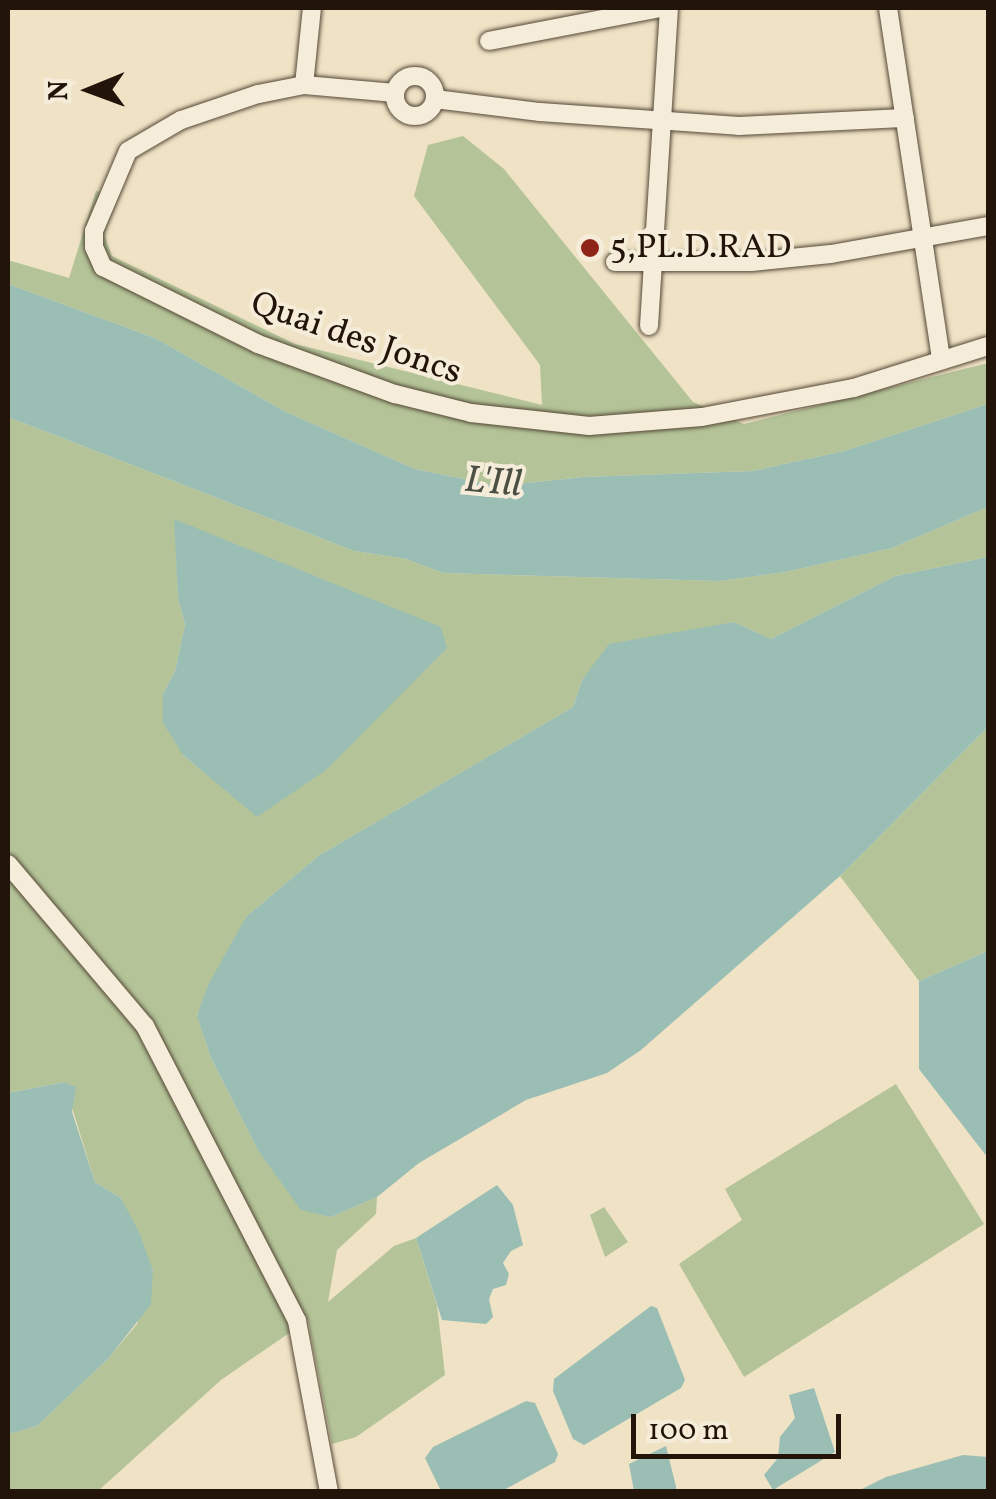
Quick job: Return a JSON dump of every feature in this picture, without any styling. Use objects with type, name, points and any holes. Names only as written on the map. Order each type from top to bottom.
[{"type":"street","points":[[312,8],[304,86],[396,93]]},
{"type":"street","points":[[490,41],[661,8]]},
{"type":"street","points":[[649,326],[669,8]]},
{"type":"street","points":[[888,8],[941,360]]},
{"type":"street","points":[[418,76],[430,82],[435,99],[430,110],[412,116],[398,105],[396,93],[401,82],[418,76]]},
{"type":"street","name":"Quai des Joncs","points":[[304,86],[197,114],[128,151],[94,231],[94,247],[103,267],[258,344],[395,394],[472,413],[589,426],[702,418],[854,388],[988,346]]},
{"type":"street","points":[[435,99],[739,126],[905,118]]},
{"type":"street","points":[[614,262],[783,259],[988,226]]},
{"type":"street","points":[[8,864],[145,1026],[298,1321],[329,1492]]},
{"type":"green space","points":[[463,136],[504,169],[693,402],[744,424],[988,363],[988,404],[844,451],[752,471],[583,477],[499,486],[415,469],[286,412],[155,338],[8,284],[8,260],[69,278],[96,191],[118,197],[104,234],[112,256],[295,344],[542,405],[540,365],[414,196],[428,145]]},
{"type":"green space","points":[[8,417],[354,551],[406,559],[443,573],[719,581],[786,572],[892,548],[988,507],[988,557],[895,576],[771,639],[734,622],[582,680],[573,707],[318,856],[246,917],[197,1015],[211,1058],[259,1152],[331,1217],[377,1197],[376,1214],[337,1250],[328,1302],[394,1246],[416,1238],[437,1305],[445,1375],[356,1437],[332,1444],[308,1320],[221,1380],[98,1491],[8,1491],[8,1434],[37,1426],[109,1358],[137,1324],[153,1270],[121,1198],[95,1182],[64,1082],[8,1093]],"holes":[[[175,519],[200,769],[183,755],[163,694],[175,671],[185,625],[178,598]]]},
{"type":"green space","points":[[988,727],[988,951],[919,981],[840,876]]},
{"type":"green space","points":[[896,1084],[984,1224],[744,1377],[679,1264],[742,1220],[725,1189]]},
{"type":"green space","points":[[604,1207],[628,1242],[605,1257],[590,1215]]},
{"type":"water","points":[[8,284],[155,338],[286,412],[415,469],[499,486],[583,477],[752,471],[844,451],[988,404],[988,507],[892,548],[786,572],[719,581],[443,573],[406,559],[354,551],[8,417]]},
{"type":"water","points":[[174,519],[441,627],[447,648],[326,770],[257,817],[183,755],[163,723],[163,694],[175,671],[185,625],[178,598]]},
{"type":"water","points":[[988,557],[988,727],[840,876],[641,1050],[607,1073],[526,1100],[419,1163],[377,1197],[331,1217],[301,1210],[259,1152],[211,1058],[197,1016],[208,985],[246,917],[318,856],[573,707],[582,680],[609,644],[734,622],[771,639],[895,576]]},
{"type":"water","points":[[988,951],[988,1158],[919,1069],[919,981]]},
{"type":"water","points":[[64,1082],[76,1087],[72,1112],[95,1182],[121,1198],[139,1232],[153,1270],[151,1304],[109,1358],[37,1426],[9,1434],[8,1452],[8,1093]]},
{"type":"water","points":[[497,1185],[513,1205],[523,1245],[511,1251],[503,1263],[509,1274],[506,1285],[493,1289],[489,1299],[493,1317],[486,1324],[442,1320],[416,1238]]},
{"type":"water","points":[[651,1306],[657,1308],[685,1380],[681,1388],[584,1445],[573,1439],[553,1391],[554,1379]]},
{"type":"water","points":[[814,1388],[835,1452],[773,1490],[764,1475],[778,1458],[780,1437],[795,1418],[789,1395]]},
{"type":"water","points":[[526,1401],[535,1403],[558,1454],[555,1462],[502,1491],[441,1491],[425,1458],[433,1447]]},
{"type":"water","points":[[666,1446],[677,1491],[634,1491],[629,1464]]},
{"type":"water","points":[[963,1455],[988,1457],[988,1491],[858,1491],[886,1477]]},
{"type":"place","name":"5,PL.D.RAD","points":[[590,248]]},
{"type":"water label","name":"L'Ill","points":[[493,484]]}]
